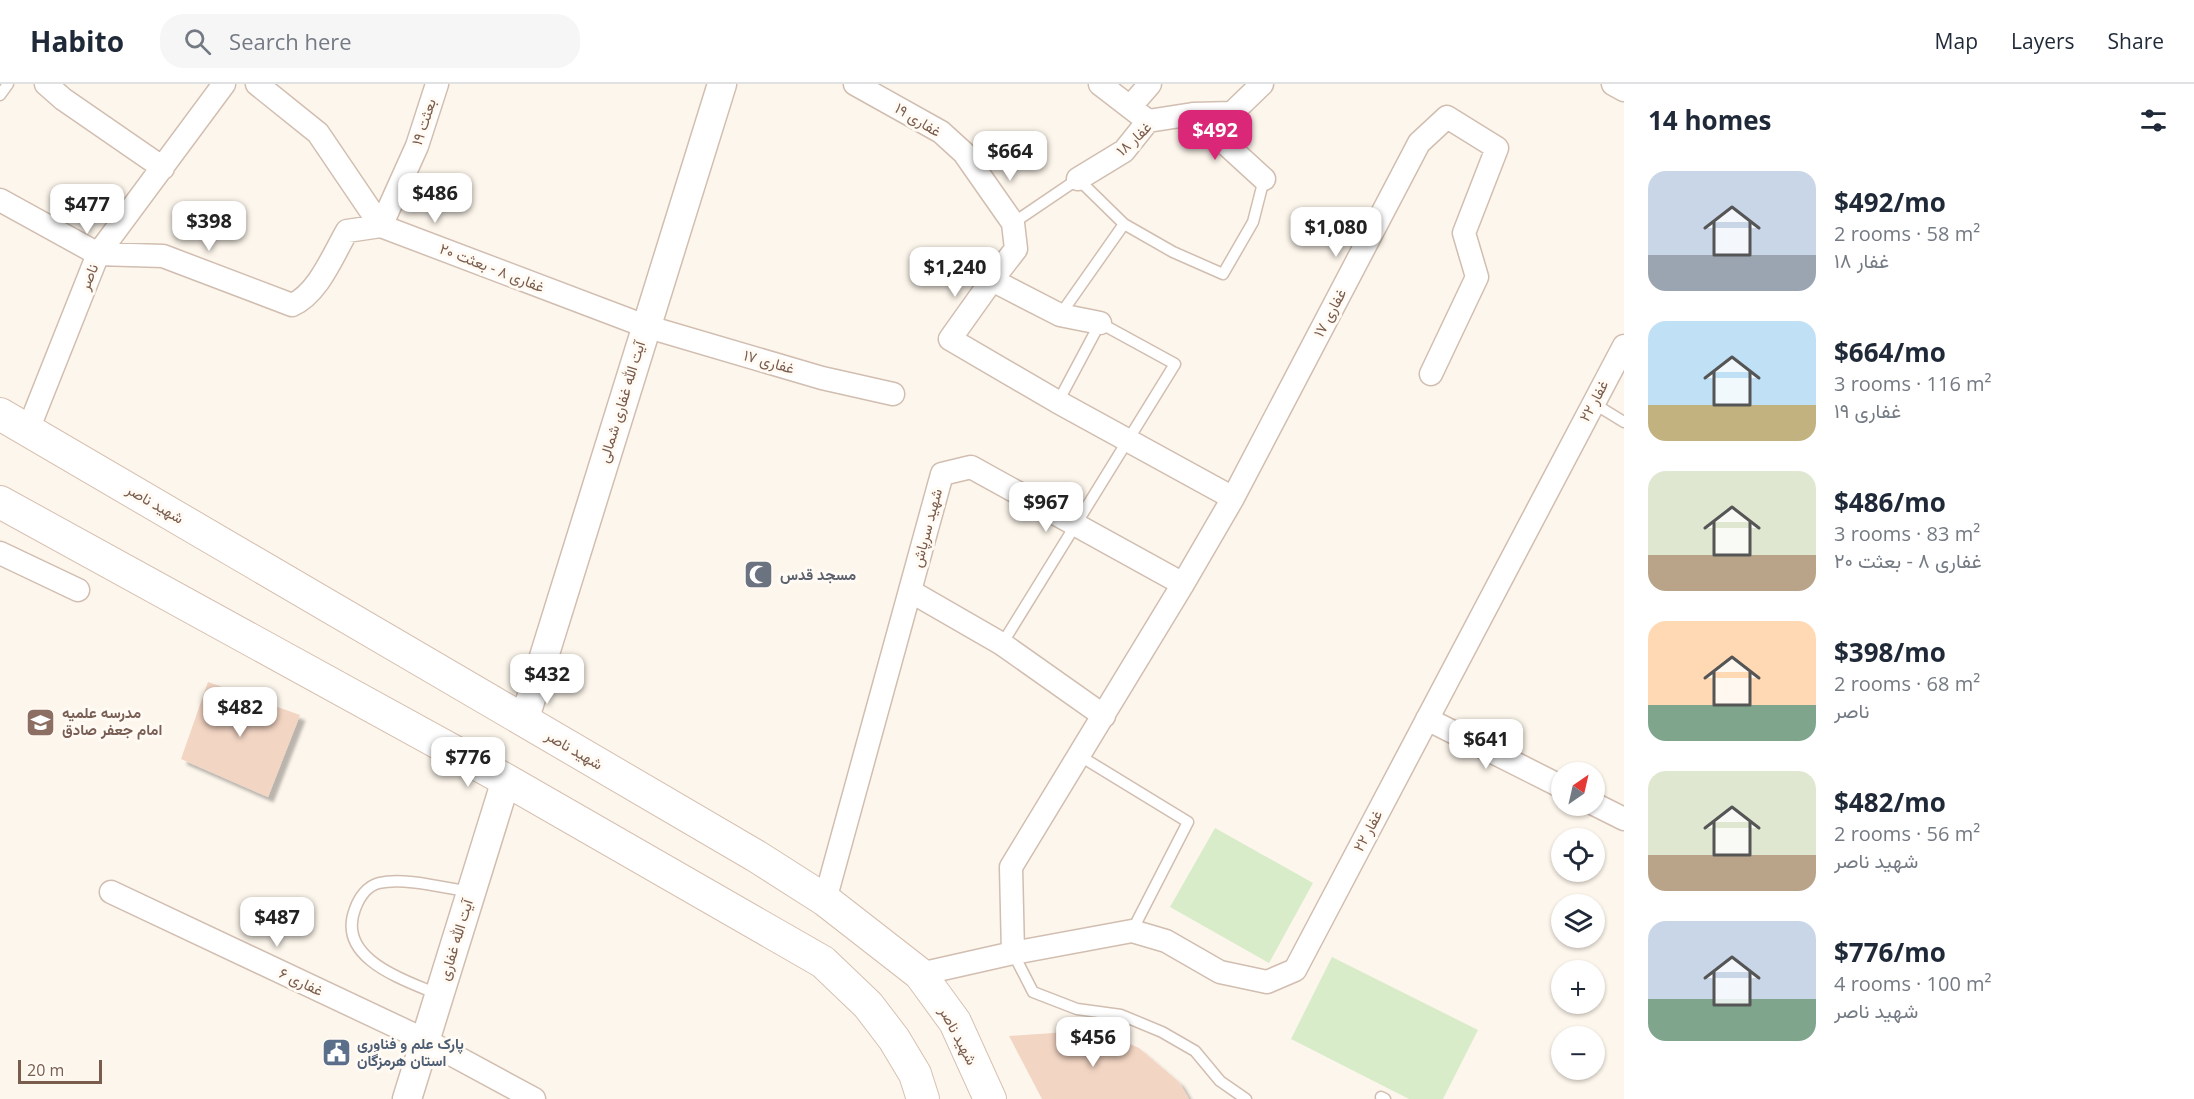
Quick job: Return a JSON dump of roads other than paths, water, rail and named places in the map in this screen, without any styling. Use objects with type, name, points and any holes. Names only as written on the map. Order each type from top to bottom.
[{"type":"main road","name":"شهید ناصر","points":[[0,414],[746,850],[825,900],[920,974],[955,1022],[990,1099]]},
{"type":"main road","points":[[0,502],[506,780],[823,962],[868,1005],[894,1039],[915,1074],[923,1099]]},
{"type":"street","points":[[46,84],[63,99],[163,168]]},
{"type":"street","name":"ناصر","points":[[28,430],[98,254],[224,84]]},
{"type":"street","points":[[0,200],[98,254],[163,256],[292,305],[302,301],[311,293],[347,231],[381,226],[318,133],[257,84]]},
{"type":"street","name":"بعثت ۱۹","points":[[381,226],[417,146],[437,84]]},
{"type":"street","name":"آیت الله غفاری شمالی","points":[[524,721],[722,84]]},
{"type":"street","name":"غفاری ۱۹","points":[[855,84],[941,132],[964,153],[1013,223]]},
{"type":"street","points":[[1100,84],[1139,114],[1150,84]]},
{"type":"street","name":"غفار ۱۸","points":[[1078,179],[1124,151],[1139,114],[1232,113],[1262,84]]},
{"type":"street","points":[[1613,84],[1624,90]]},
{"type":"street","points":[[1193,114],[1264,179]]},
{"type":"street","name":"غفاری ۱۷","points":[[1233,498],[1419,143],[1447,117],[1497,148],[1464,233],[1477,277],[1431,374]]},
{"type":"street","points":[[1013,223],[1016,249],[950,339],[1058,402],[1233,498],[1080,756],[1011,867],[1013,953]]},
{"type":"street","name":"غفاری ۸ - بعثت ۲۰","points":[[381,226],[645,326]]},
{"type":"street","points":[[992,280],[1060,315],[1100,323]]},
{"type":"street","name":"غفاری ۱۷","points":[[645,326],[822,378],[893,394]]},
{"type":"street","name":"غفار ۲۲","points":[[920,974],[1013,953],[1132,931],[1166,941],[1220,972],[1267,982],[1295,970],[1624,346]]},
{"type":"street","name":"شهید سرپاش","points":[[825,900],[942,474],[971,467],[1183,584]]},
{"type":"street","points":[[0,553],[78,590]]},
{"type":"street","points":[[910,591],[1002,644],[1104,716]]},
{"type":"street","points":[[1427,719],[1551,781]]},
{"type":"street","name":"آیت الله غفاری","points":[[407,1099],[506,780]]},
{"type":"street","points":[[1605,810],[1624,819]]},
{"type":"street","name":"غفاری ۶","points":[[111,892],[425,1040],[534,1099]]},
{"type":"lane","points":[[0,95],[8,84]]},
{"type":"lane","points":[[1078,179],[1124,224],[1173,252],[1222,274],[1253,222],[1264,179]]},
{"type":"lane","name":"غفار ۱۸","points":[[1013,223],[1078,179]]},
{"type":"lane","points":[[1060,315],[1124,224]]},
{"type":"lane","points":[[1002,644],[1175,364],[1100,323],[1058,402]]},
{"type":"lane","points":[[1593,403],[1624,423]]},
{"type":"lane","points":[[1080,756],[1188,822],[1132,931]]},
{"type":"lane","points":[[439,995],[405,980],[366,957],[354,944],[351,920],[361,897],[376,884],[408,883],[471,892]]},
{"type":"lane","points":[[1013,953],[1033,992],[1077,1009],[1121,1015],[1162,1032],[1195,1052],[1220,1081],[1246,1099]]},
{"type":"place","name":"مسجد قدس","points":[[759,575]]},
{"type":"place","name":"مدرسه علمیه امام جعفر صادق","points":[[41,722]]},
{"type":"place","name":"پارک علم و فناوری استان هرمزگان","points":[[336,1053]]}]
